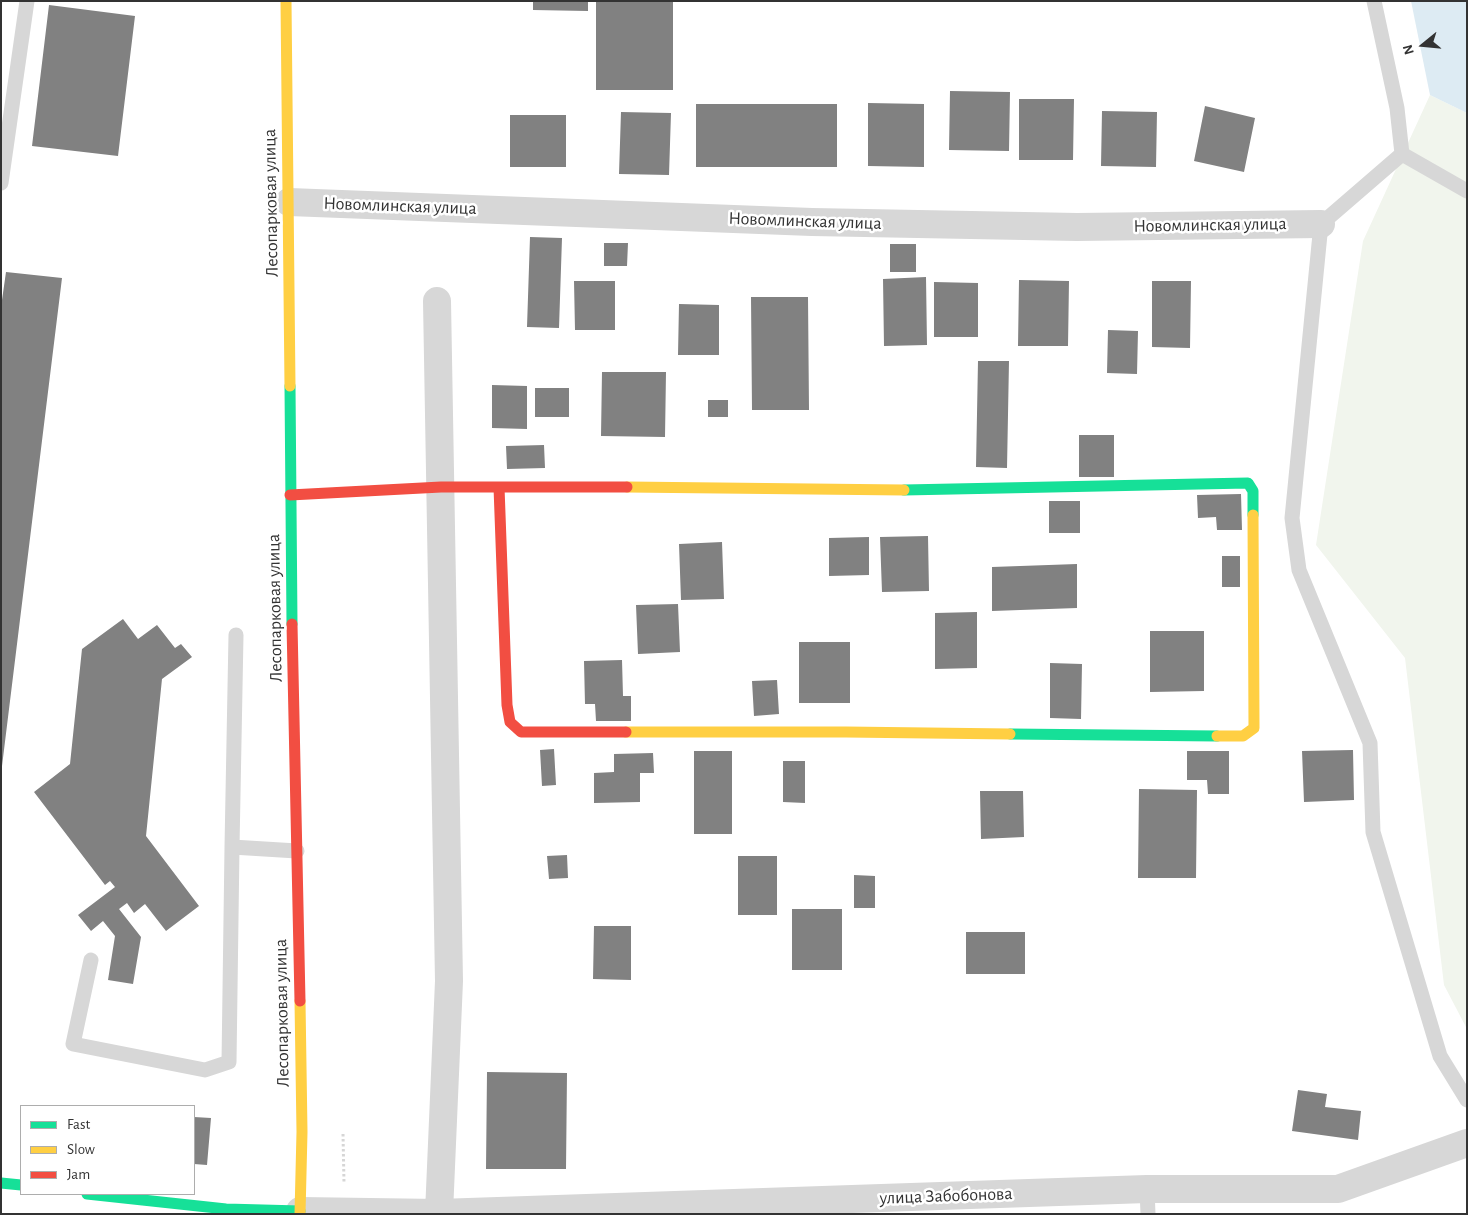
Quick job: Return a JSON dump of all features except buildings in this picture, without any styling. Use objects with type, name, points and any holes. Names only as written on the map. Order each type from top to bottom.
[{"type":"street","name":"Лесопарковая улица","points":[[286,1],[290,495],[302,1132],[300,1213]]},
{"type":"street","name":"Новомлинская улица","points":[[289,202],[812,222],[1076,227],[1320,224]]},
{"type":"street","points":[[437,301],[442,487],[449,982],[439,1213]]},
{"type":"street","points":[[290,495],[442,487],[499,487],[721,487],[892,490],[1248,483],[1253,490],[1254,728],[1243,736],[846,732],[521,732],[510,722],[507,705],[499,487]]},
{"type":"street","name":"улица Забобонова","points":[[100,1195],[226,1209],[300,1213],[439,1213],[1148,1202],[1338,1189],[1467,1143]]},
{"type":"street","points":[[1,1183],[20,1185]]},
{"type":"street","points":[[100,1195],[112,1208]]},
{"type":"lane","points":[[1,183],[27,1]]},
{"type":"lane","points":[[1374,1],[1397,108],[1402,154]]},
{"type":"lane","points":[[1402,154],[1467,191]]},
{"type":"lane","points":[[1402,154],[1320,224],[1292,518],[1299,570],[1370,743],[1373,832],[1440,1056],[1467,1100]]},
{"type":"lane","points":[[91,960],[73,1044],[205,1070],[229,1062],[236,634]]},
{"type":"lane","points":[[232,848],[296,851]]},
{"type":"path","points":[[343,1134],[345,1212]]},
{"type":"shaded area","points":[[1411,1],[1467,1],[1467,113],[1430,95]]},
{"type":"shaded area","points":[[1430,95],[1467,113],[1467,1029],[1444,985],[1405,658],[1316,545],[1363,241]]},
{"type":"traffic: fast","points":[[290,386],[292,624]]},
{"type":"traffic: fast","points":[[904,490],[1248,483],[1253,491],[1253,515]]},
{"type":"traffic: fast","points":[[1010,734],[1217,736]]},
{"type":"traffic: fast","points":[[1,1183],[20,1185]]},
{"type":"traffic: fast","points":[[96,1195],[226,1209],[300,1211]]},
{"type":"traffic: slow","points":[[286,1],[290,386]]},
{"type":"traffic: slow","points":[[627,487],[904,490]]},
{"type":"traffic: slow","points":[[1217,736],[1243,736],[1254,728],[1253,515]]},
{"type":"traffic: slow","points":[[626,732],[1010,734]]},
{"type":"traffic: slow","points":[[300,1001],[302,1132],[300,1214]]},
{"type":"traffic: jam","points":[[290,495],[441,487],[627,487]]},
{"type":"traffic: jam","points":[[499,487],[507,705],[510,722],[521,732],[626,732]]},
{"type":"traffic: jam","points":[[292,624],[300,1001]]}]
